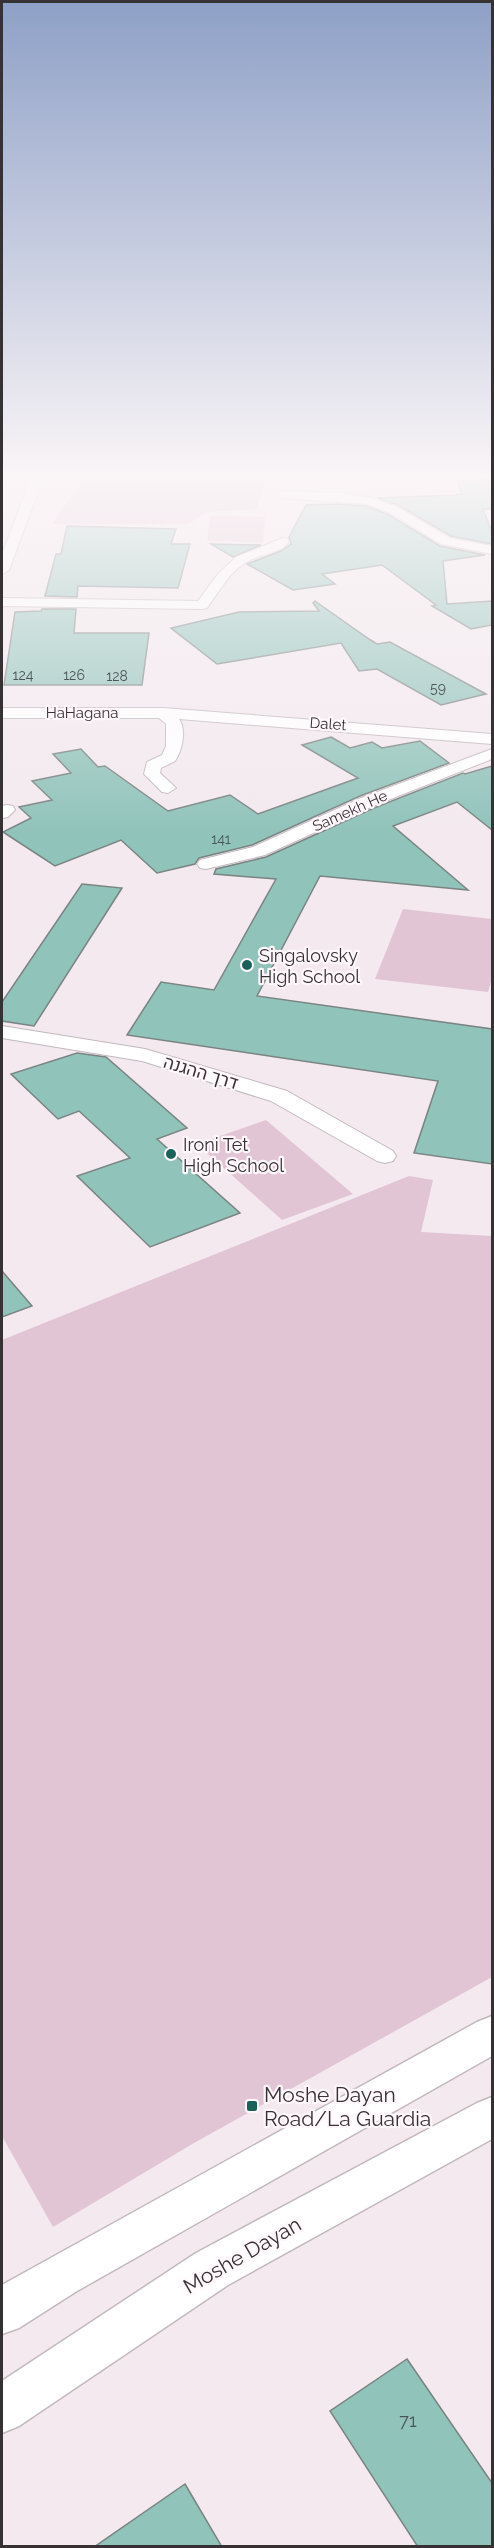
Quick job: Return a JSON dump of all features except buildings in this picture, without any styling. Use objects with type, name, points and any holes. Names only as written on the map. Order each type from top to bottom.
[{"type":"street","points":[[2,602],[202,605],[209,595]]},
{"type":"street","name":"HaHagana","points":[[2,713],[163,713]]},
{"type":"street","points":[[163,713],[174,723],[174,746],[169,758],[153,765],[152,774],[168,788]]},
{"type":"street","name":"Dalet","points":[[163,713],[492,738]]},
{"type":"street","name":"Samekh He","points":[[206,864],[259,851],[367,802],[492,754]]},
{"type":"street","name":"דרך ההגנה","points":[[2,1032],[145,1055],[279,1096],[385,1156]]},
{"type":"street","points":[[2,2311],[61,2275],[492,2035]]},
{"type":"street","name":"Moshe Dayan","points":[[2,2409],[212,2269],[492,2117]]},
{"type":"shaded area","points":[[403,909],[492,919],[492,978],[488,992],[375,979]]},
{"type":"shaded area","points":[[266,1120],[353,1194],[282,1220],[197,1144]]},
{"type":"shaded area","points":[[409,1176],[433,1180],[421,1232],[492,1236],[492,1977],[194,2143],[53,2227],[2,2136],[2,1340]]},
{"type":"place","name":"Singalovsky High School","points":[[247,965]]},
{"type":"place","name":"Ironi Tet High School","points":[[171,1154]]},
{"type":"place","name":"Moshe Dayan Road/La Guardia","points":[[252,2106]]}]
